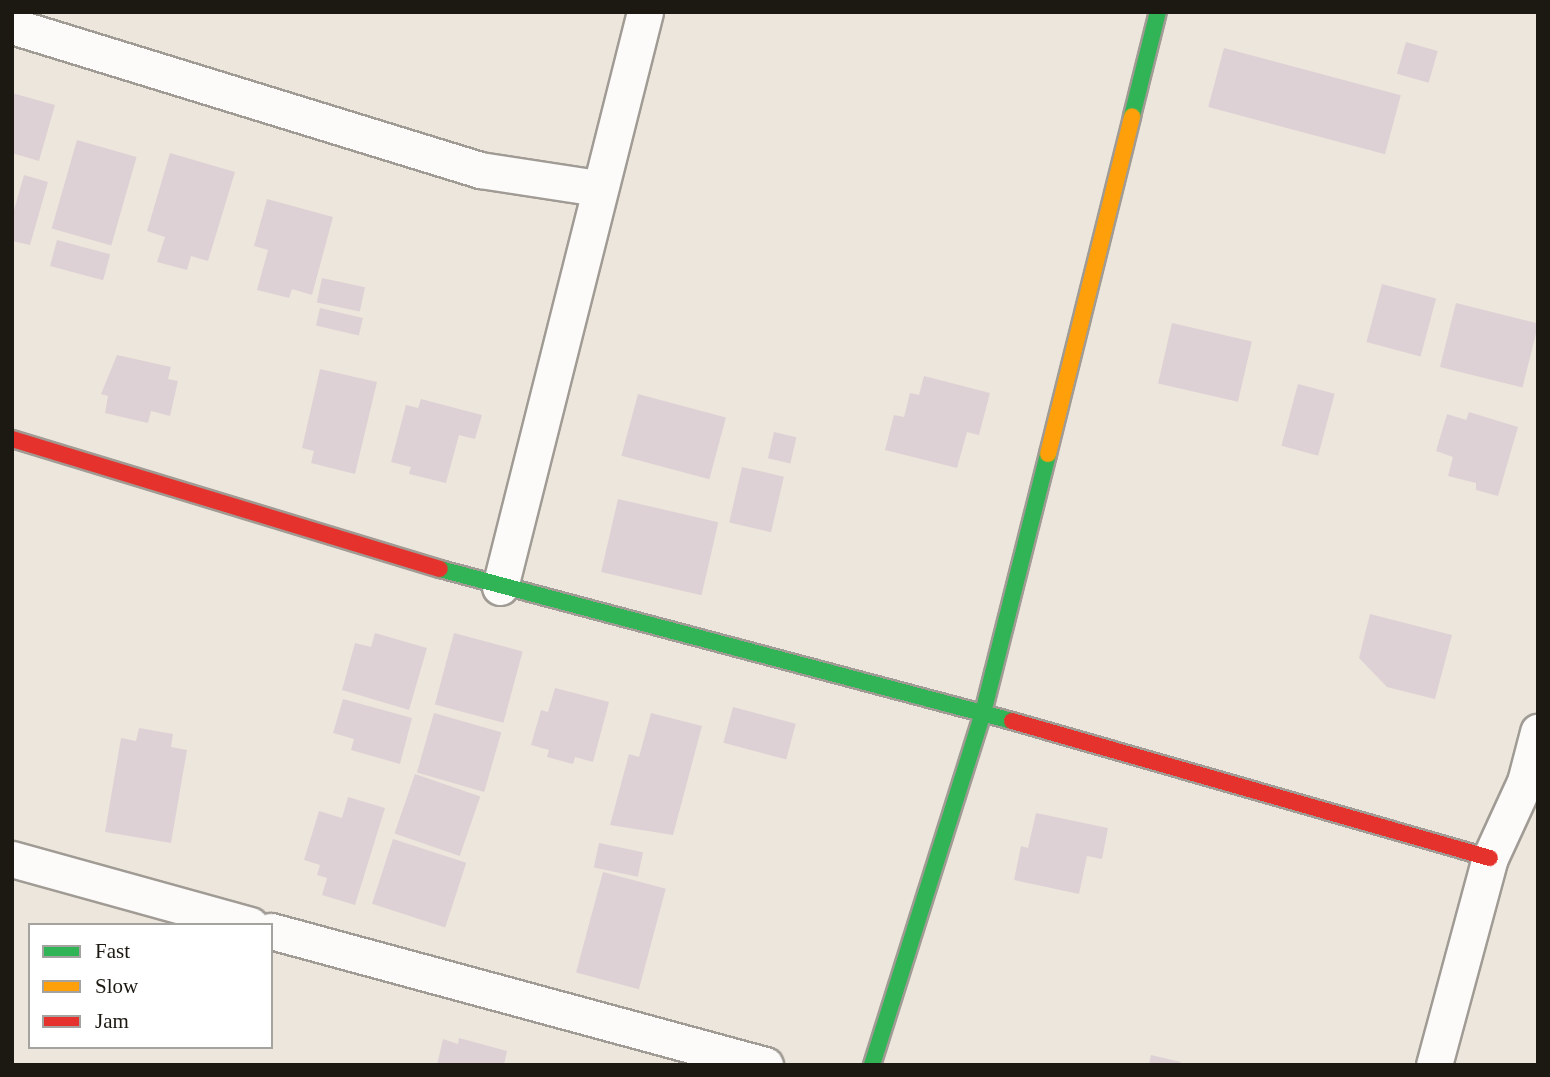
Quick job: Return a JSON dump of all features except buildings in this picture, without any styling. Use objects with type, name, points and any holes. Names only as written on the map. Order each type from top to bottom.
[{"type":"street","points":[[500,587],[598,188],[645,12]]},
{"type":"street","points":[[872,1065],[984,713],[1158,12]]},
{"type":"street","points":[[12,26],[480,170],[598,188]]},
{"type":"street","points":[[12,439],[500,587],[984,713],[1490,858]]},
{"type":"street","points":[[1434,1065],[1490,858],[1531,785],[1538,732]]},
{"type":"street","points":[[12,859],[243,923]]},
{"type":"street","points":[[273,932],[765,1065]]},
{"type":"traffic: fast","points":[[1132,116],[1158,12]]},
{"type":"traffic: fast","points":[[872,1065],[983,713],[1048,454]]},
{"type":"traffic: fast","points":[[440,569],[1012,721]]},
{"type":"traffic: slow","points":[[1048,454],[1132,116]]},
{"type":"traffic: jam","points":[[12,439],[440,569]]},
{"type":"traffic: jam","points":[[1012,721],[1490,858]]}]
